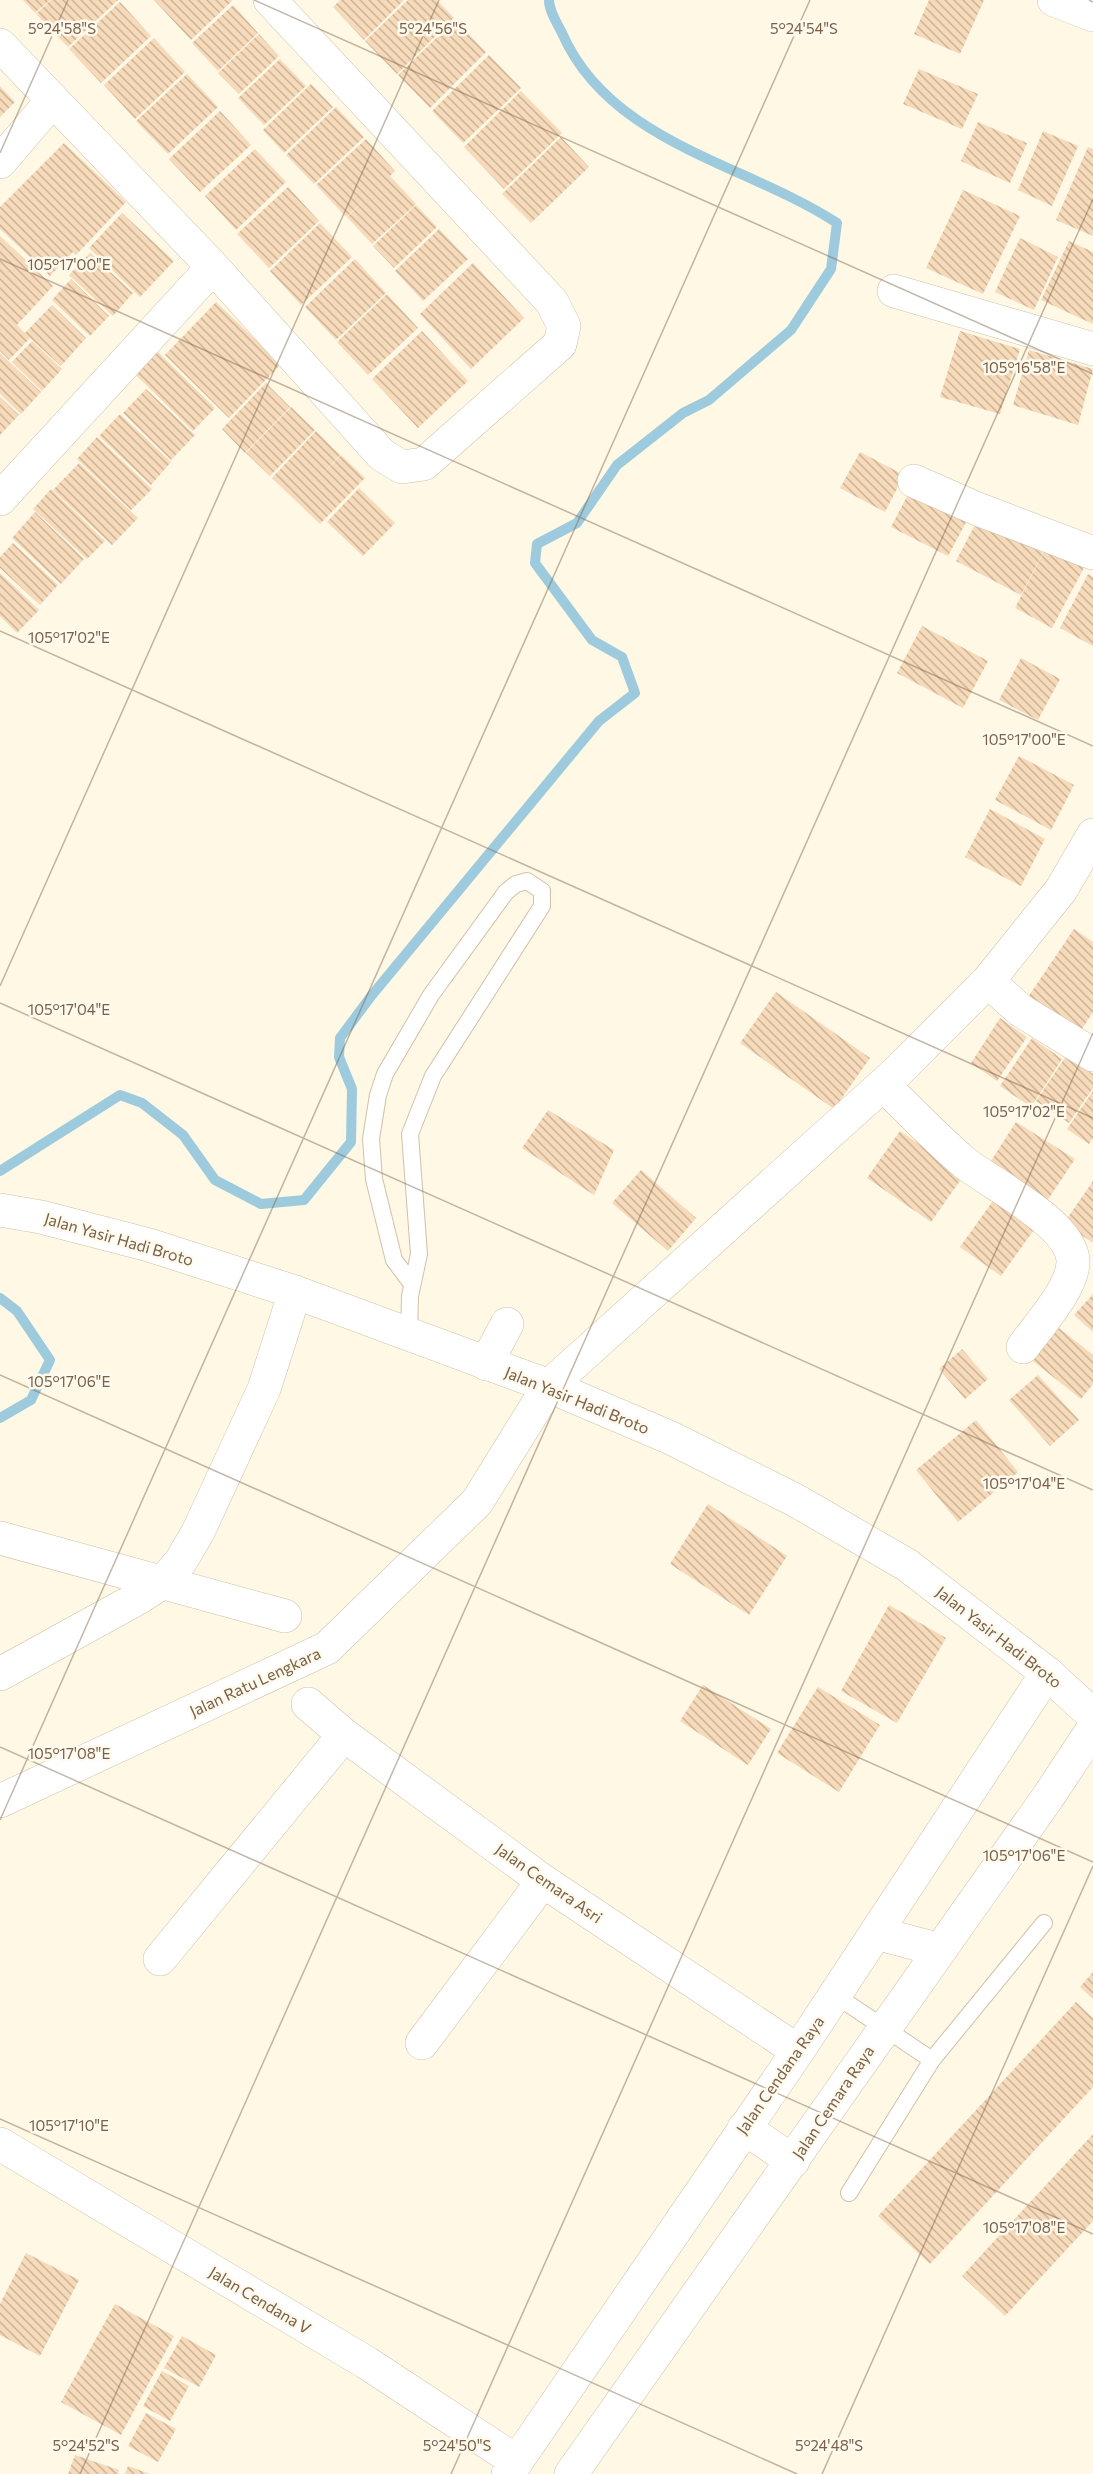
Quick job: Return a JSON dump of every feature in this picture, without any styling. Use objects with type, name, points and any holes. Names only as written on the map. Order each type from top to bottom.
[{"type":"street","points":[[0,45],[213,267],[382,454],[402,467],[424,464],[560,344],[564,326],[552,303],[270,0]]},
{"type":"street","points":[[1054,0],[1093,15]]},
{"type":"street","points":[[0,162],[52,101]]},
{"type":"street","points":[[0,499],[213,267]]},
{"type":"street","points":[[894,291],[1093,349]]},
{"type":"street","points":[[914,481],[980,510],[1093,553]]},
{"type":"street","name":"Jalan Ratu Lengkara","points":[[0,1801],[327,1648],[477,1502],[549,1386],[883,1084],[988,981],[1061,890],[1093,835]]},
{"type":"street","points":[[988,981],[1020,1010],[1093,1055]]},
{"type":"street","points":[[883,1084],[965,1163],[1048,1222],[1071,1247],[1074,1263],[1068,1285],[1023,1347]]},
{"type":"street","name":"Jalan Yasir Hadi Broto","points":[[0,1210],[41,1217],[149,1245],[295,1292],[549,1386],[670,1438],[795,1500],[907,1565],[1047,1673],[1093,1715]]},
{"type":"street","points":[[0,1674],[164,1582],[182,1561],[198,1532],[264,1389],[295,1292]]},
{"type":"street","points":[[486,1364],[507,1324]]},
{"type":"street","points":[[0,1538],[285,1616]]},
{"type":"street","name":"Jalan Cendana Raya","points":[[512,2467],[798,2051],[1047,1673]]},
{"type":"street","name":"Jalan Cemara Asri","points":[[308,1704],[344,1735],[543,1881],[798,2051]]},
{"type":"street","name":"Jalan Cemara Raya","points":[[571,2474],[793,2161],[1093,1729]]},
{"type":"street","points":[[160,1959],[344,1735]]},
{"type":"street","points":[[422,2043],[543,1881]]},
{"type":"street","points":[[876,1933],[940,1950]]},
{"type":"street","points":[[744,2127],[793,2161]]},
{"type":"street","name":"Jalan Cendana V","points":[[0,2144],[367,2363],[512,2467]]},
{"type":"lane","points":[[409,1336],[412,1284],[419,1254],[410,1134],[433,1076],[542,906],[542,891],[527,882],[516,884],[506,892],[431,995],[385,1074],[378,1095],[371,1138],[374,1179],[394,1260],[412,1284]]},
{"type":"lane","points":[[849,2193],[932,2060],[1044,1923]]},
{"type":"lane","points":[[835,1995],[932,2060]]},
{"type":"building","points":[[23,0],[50,0],[35,13]]},
{"type":"building","points":[[51,0],[118,0],[68,47],[36,14]]},
{"type":"building","points":[[154,0],[231,0],[232,1],[191,40]]},
{"type":"building","points":[[340,0],[404,0],[364,40],[333,7]]},
{"type":"building","points":[[408,0],[437,0],[454,18],[397,74],[365,41]]},
{"type":"building","points":[[929,0],[984,0],[960,54],[914,34]]},
{"type":"building","points":[[120,2],[151,36],[101,83],[69,49]]},
{"type":"building","points":[[233,5],[258,33],[218,71],[192,43]]},
{"type":"building","points":[[455,20],[486,52],[430,108],[398,75]]},
{"type":"building","points":[[259,34],[279,56],[239,94],[218,73]]},
{"type":"building","points":[[154,38],[185,72],[135,119],[104,85]]},
{"type":"building","points":[[489,55],[521,88],[463,143],[432,111]]},
{"type":"building","points":[[280,59],[306,86],[264,125],[238,98]]},
{"type":"building","points":[[919,69],[978,94],[962,129],[903,104]]},
{"type":"building","points":[[187,74],[218,107],[168,154],[136,121]]},
{"type":"building","points":[[311,84],[333,107],[284,153],[263,130]]},
{"type":"building","points":[[0,86],[15,102],[0,117]]},
{"type":"building","points":[[521,91],[562,133],[504,189],[464,147]]},
{"type":"building","points":[[336,107],[364,137],[314,184],[286,155]]},
{"type":"building","points":[[220,111],[251,145],[200,192],[169,159]]},
{"type":"building","points":[[978,122],[1027,143],[1010,183],[961,161]]},
{"type":"building","points":[[1043,131],[1078,146],[1052,206],[1018,190]]},
{"type":"building","points":[[561,137],[589,167],[531,223],[502,194]]},
{"type":"building","points":[[366,139],[395,171],[390,176],[416,204],[372,244],[347,217],[365,200],[346,217],[316,185]]},
{"type":"building","points":[[64,143],[126,202],[76,255],[73,252],[50,276],[0,229],[0,207]]},
{"type":"building","points":[[1088,147],[1093,149],[1093,236],[1056,220]]},
{"type":"building","points":[[255,149],[286,182],[236,230],[205,196]]},
{"type":"building","points":[[288,187],[319,221],[269,268],[237,234]]},
{"type":"building","points":[[963,190],[1020,216],[983,294],[926,268]]},
{"type":"building","points":[[416,205],[437,227],[394,268],[373,246]]},
{"type":"building","points":[[122,213],[174,261],[140,297],[89,248]]},
{"type":"building","points":[[320,223],[352,257],[301,305],[270,271]]},
{"type":"building","points":[[439,229],[468,259],[423,301],[395,271]]},
{"type":"building","points":[[0,236],[53,286],[17,325],[25,333],[52,305],[86,338],[61,366],[30,338],[9,360],[0,351]]},
{"type":"building","points":[[1020,238],[1058,257],[1034,310],[995,292]]},
{"type":"building","points":[[1069,241],[1093,252],[1093,324],[1041,300]]},
{"type":"building","points":[[90,253],[133,293],[113,316],[69,275]]},
{"type":"building","points":[[355,259],[386,293],[336,340],[305,307]]},
{"type":"building","points":[[473,263],[524,318],[471,369],[420,314]]},
{"type":"building","points":[[71,279],[109,316],[90,336],[52,300]]},
{"type":"building","points":[[387,294],[418,328],[368,375],[337,342]]},
{"type":"building","points":[[216,302],[281,364],[229,418],[165,355]]},
{"type":"building","points":[[422,331],[468,381],[418,428],[372,379]]},
{"type":"building","points":[[960,331],[1020,349],[1000,414],[940,397]]},
{"type":"building","points":[[32,341],[62,369],[42,391],[12,362]]},
{"type":"building","points":[[154,348],[215,408],[193,431],[132,371]]},
{"type":"building","points":[[1029,350],[1093,369],[1078,425],[1013,405]]},
{"type":"building","points":[[0,353],[41,392],[21,414],[0,394]]},
{"type":"building","points":[[266,383],[290,407],[245,453],[222,429]]},
{"type":"building","points":[[146,389],[195,435],[171,460],[123,413]]},
{"type":"building","points":[[0,397],[19,415],[0,435]]},
{"type":"building","points":[[291,407],[315,430],[270,476],[246,453]]},
{"type":"building","points":[[120,414],[171,462],[151,485],[99,436]]},
{"type":"building","points":[[316,431],[340,455],[317,480],[341,455],[365,478],[320,524],[272,478]]},
{"type":"building","points":[[97,437],[152,489],[131,510],[77,459]]},
{"type":"building","points":[[860,452],[904,475],[885,512],[840,488]]},
{"type":"building","points":[[79,463],[138,518],[112,545],[53,490]]},
{"type":"building","points":[[914,483],[971,513],[948,556],[891,527]]},
{"type":"building","points":[[359,488],[395,523],[363,556],[327,522]]},
{"type":"building","points":[[51,489],[105,541],[87,559],[33,509]]},
{"type":"building","points":[[35,512],[84,559],[61,584],[12,538]]},
{"type":"building","points":[[978,519],[1043,553],[1021,595],[956,561]]},
{"type":"building","points":[[13,543],[58,585],[40,605],[0,568],[0,557]]},
{"type":"building","points":[[1047,546],[1085,566],[1052,628],[1015,608]]},
{"type":"building","points":[[0,573],[39,610],[17,633],[0,616]]},
{"type":"building","points":[[1088,574],[1093,577],[1093,646],[1060,628]]},
{"type":"building","points":[[922,626],[988,661],[963,708],[897,673]]},
{"type":"building","points":[[1021,658],[1060,679],[1038,720],[999,700]]},
{"type":"building","points":[[1019,756],[1074,785],[1051,830],[995,800]]},
{"type":"building","points":[[990,809],[1045,839],[1021,886],[965,857]]},
{"type":"building","points":[[1074,929],[1093,942],[1093,1012],[1080,1032],[1028,997]]},
{"type":"building","points":[[776,992],[870,1058],[834,1109],[740,1043]]},
{"type":"building","points":[[1000,1018],[1027,1037],[997,1081],[971,1063]]},
{"type":"building","points":[[1032,1038],[1062,1059],[1031,1107],[1000,1086]]},
{"type":"building","points":[[1066,1056],[1093,1074],[1093,1088],[1069,1123],[1036,1101]]},
{"type":"building","points":[[1093,1091],[1093,1138],[1089,1144],[1067,1129]]},
{"type":"building","points":[[548,1110],[614,1150],[594,1195],[522,1148]]},
{"type":"building","points":[[1016,1122],[1075,1159],[1047,1201],[989,1164]]},
{"type":"building","points":[[900,1131],[964,1175],[931,1222],[867,1178]]},
{"type":"building","points":[[641,1170],[696,1218],[668,1251],[612,1203]]},
{"type":"building","points":[[1093,1181],[1093,1243],[1064,1223]]},
{"type":"building","points":[[997,1195],[1038,1224],[1001,1276],[960,1247]]},
{"type":"building","points":[[1093,1294],[1093,1332],[1074,1315]]},
{"type":"building","points":[[1059,1328],[1093,1355],[1093,1384],[1081,1399],[1033,1361]]},
{"type":"building","points":[[962,1349],[988,1379],[965,1399],[939,1369]]},
{"type":"building","points":[[1038,1375],[1079,1420],[1050,1446],[1009,1400]]},
{"type":"building","points":[[976,1420],[1018,1472],[958,1522],[916,1470]]},
{"type":"building","points":[[708,1504],[787,1556],[749,1615],[670,1564]]},
{"type":"building","points":[[889,1605],[946,1638],[897,1723],[841,1691]]},
{"type":"building","points":[[703,1685],[771,1729],[748,1765],[680,1721]]},
{"type":"building","points":[[818,1687],[880,1725],[839,1792],[777,1753]]},
{"type":"building","points":[[1093,1972],[1093,1999],[1080,1987]]},
{"type":"building","points":[[1076,2002],[1093,2018],[1093,2087],[930,2264],[878,2216]]},
{"type":"building","points":[[1093,2134],[1093,2221],[1005,2316],[962,2276]]},
{"type":"building","points":[[26,2253],[79,2280],[40,2356],[0,2335],[0,2304]]},
{"type":"building","points":[[115,2304],[174,2336],[121,2435],[61,2402]]},
{"type":"building","points":[[182,2336],[216,2355],[199,2387],[164,2368]]},
{"type":"building","points":[[162,2371],[189,2386],[170,2421],[143,2406]]},
{"type":"building","points":[[146,2413],[176,2429],[158,2462],[128,2446]]},
{"type":"building","points":[[75,2455],[119,2470],[118,2474],[68,2474]]},
{"type":"building","points":[[128,2466],[150,2474],[125,2474]]},
{"type":"waterway","points":[[0,1171],[120,1095],[142,1103],[183,1135],[215,1180],[261,1204],[304,1200],[351,1142],[352,1089],[339,1057],[340,1038],[372,995],[599,721],[635,693],[622,657],[592,640],[535,563],[537,544],[577,523],[617,465],[683,413],[709,400],[791,330],[831,269],[837,223],[801,202],[683,147],[646,126],[612,101],[584,70],[556,21],[549,0]]},
{"type":"waterway","points":[[0,1298],[17,1311],[50,1360],[31,1400],[0,1418]]}]
